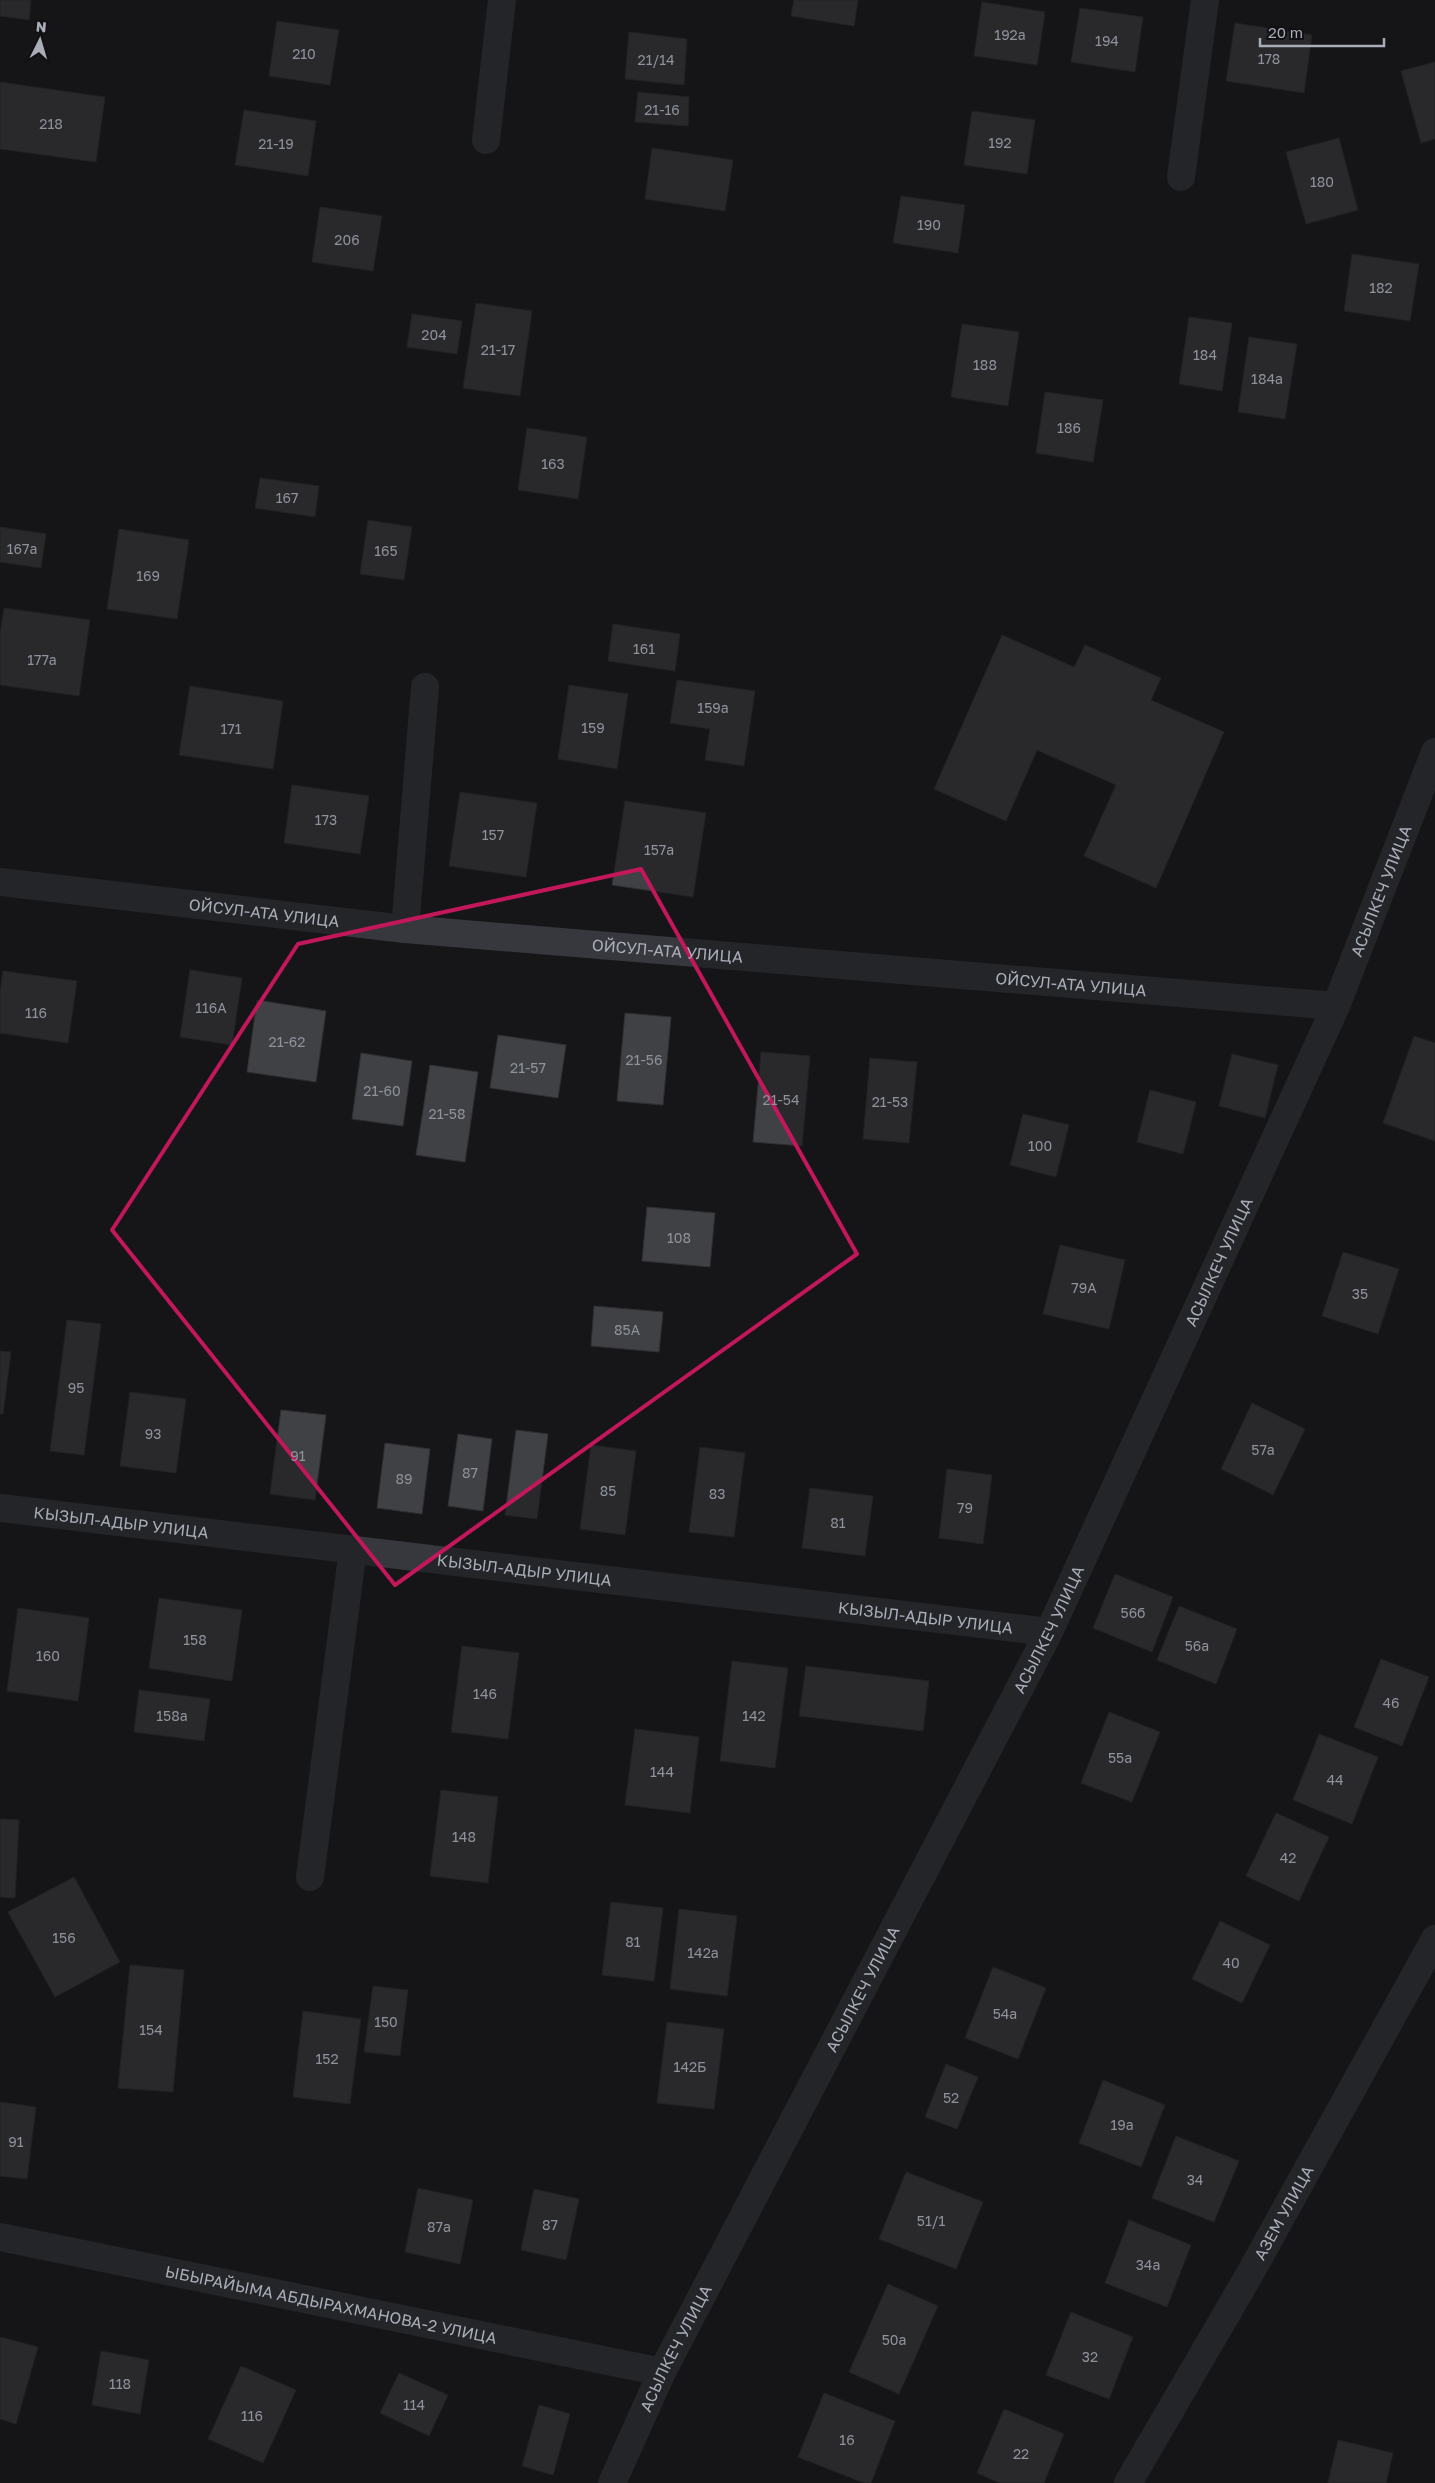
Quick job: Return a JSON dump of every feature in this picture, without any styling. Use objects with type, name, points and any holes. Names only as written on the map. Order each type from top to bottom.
[{"type":"street","points":[[486,140],[502,0]]},
{"type":"street","points":[[1181,177],[1205,0]]},
{"type":"street","points":[[405,929],[425,687]]},
{"type":"street","name":"АСЫЛКЕЧ УЛИЦА","points":[[612,2483],[662,2372],[1049,1632],[1336,1006],[1435,752]]},
{"type":"street","name":"ОЙСУЛ-АТА УЛИЦА","points":[[0,882],[405,929],[1336,1006]]},
{"type":"street","name":"КЫЗЫЛ-АДЫР УЛИЦА","points":[[0,1508],[1049,1632]]},
{"type":"street","points":[[310,1876],[353,1549]]},
{"type":"street","name":"АЗЕМ УЛИЦА","points":[[1128,2483],[1248,2276],[1435,1939]]},
{"type":"street","name":"ЫБЫРАЙЫМА АБДЫРАХМАНОВА-2 УЛИЦА","points":[[0,2237],[662,2372]]},
{"type":"highlighted area","points":[[641,869],[857,1254],[395,1585],[112,1230],[298,944]]},
{"type":"building","points":[[0,0],[31,0],[29,20],[0,16]]},
{"type":"building","points":[[794,0],[858,0],[854,26],[791,16]]},
{"type":"building","points":[[982,2],[1045,12],[1037,65],[974,56]]},
{"type":"building","points":[[1080,8],[1143,17],[1135,72],[1071,62]]},
{"type":"building","points":[[277,21],[339,30],[330,85],[269,76]]},
{"type":"building","points":[[1235,23],[1312,35],[1304,93],[1226,81]]},
{"type":"building","points":[[629,32],[687,39],[684,85],[625,79]]},
{"type":"building","points":[[1435,62],[1435,139],[1421,143],[1401,71]]},
{"type":"building","points":[[0,82],[105,97],[96,162],[0,149]]},
{"type":"building","points":[[638,92],[689,97],[688,126],[635,122]]},
{"type":"building","points":[[244,110],[316,121],[308,176],[235,165]]},
{"type":"building","points":[[972,111],[1035,120],[1027,174],[964,165]]},
{"type":"building","points":[[1339,138],[1358,210],[1306,224],[1286,152]]},
{"type":"building","points":[[652,148],[733,160],[725,211],[645,199]]},
{"type":"building","points":[[901,196],[965,205],[958,253],[893,243]]},
{"type":"building","points":[[320,207],[382,216],[373,271],[312,262]]},
{"type":"building","points":[[1352,254],[1419,264],[1410,321],[1344,311]]},
{"type":"building","points":[[476,303],[532,311],[520,396],[463,388]]},
{"type":"building","points":[[412,314],[462,321],[457,354],[407,347]]},
{"type":"building","points":[[1189,317],[1232,323],[1222,391],[1179,384]]},
{"type":"building","points":[[962,324],[1019,332],[1008,406],[951,397]]},
{"type":"building","points":[[1249,337],[1297,344],[1285,419],[1238,412]]},
{"type":"building","points":[[1045,392],[1103,400],[1093,462],[1036,453]]},
{"type":"building","points":[[527,428],[587,437],[578,499],[518,490]]},
{"type":"building","points":[[260,478],[319,486],[315,517],[255,508]]},
{"type":"building","points":[[368,520],[412,527],[404,580],[360,574]]},
{"type":"building","points":[[0,527],[46,534],[41,568],[0,562]]},
{"type":"building","points":[[119,529],[189,540],[177,619],[107,609]]},
{"type":"building","points":[[4,608],[90,620],[79,696],[0,685],[0,634]]},
{"type":"building","points":[[613,624],[680,634],[675,671],[608,661]]},
{"type":"building","points":[[1002,635],[1074,667],[1085,645],[1161,678],[1151,700],[1224,732],[1156,888],[1084,856],[1116,785],[1037,750],[1006,821],[934,789]]},
{"type":"building","points":[[677,680],[755,691],[744,766],[705,760],[710,729],[670,723]]},
{"type":"building","points":[[569,685],[628,694],[617,769],[558,759]]},
{"type":"building","points":[[190,686],[283,701],[273,769],[179,755]]},
{"type":"building","points":[[292,785],[369,796],[360,854],[284,843]]},
{"type":"building","points":[[460,792],[537,803],[526,877],[449,866]]},
{"type":"building","points":[[625,801],[706,813],[693,897],[612,885]]},
{"type":"building","points":[[190,970],[242,978],[232,1045],[180,1037]]},
{"type":"building","points":[[3,971],[77,981],[68,1043],[0,1033],[0,992]]},
{"type":"building","points":[[257,1000],[326,1011],[316,1082],[247,1072]]},
{"type":"building","points":[[625,1013],[671,1017],[663,1105],[617,1101]]},
{"type":"building","points":[[498,1035],[566,1045],[558,1098],[490,1088]]},
{"type":"building","points":[[1414,1036],[1435,1043],[1435,1141],[1383,1123]]},
{"type":"building","points":[[761,1052],[810,1056],[802,1146],[753,1142]]},
{"type":"building","points":[[361,1053],[412,1061],[403,1126],[352,1119]]},
{"type":"building","points":[[1232,1054],[1278,1065],[1265,1118],[1219,1106]]},
{"type":"building","points":[[870,1058],[917,1062],[909,1143],[863,1139]]},
{"type":"building","points":[[430,1065],[478,1072],[465,1162],[416,1155]]},
{"type":"building","points":[[1150,1090],[1196,1102],[1183,1154],[1137,1142]]},
{"type":"building","points":[[1023,1114],[1069,1125],[1056,1177],[1010,1165]]},
{"type":"building","points":[[647,1207],[715,1213],[710,1267],[642,1261]]},
{"type":"building","points":[[1060,1245],[1125,1260],[1109,1329],[1043,1314]]},
{"type":"building","points":[[1343,1252],[1399,1269],[1378,1334],[1322,1316]]},
{"type":"building","points":[[594,1306],[663,1312],[659,1352],[591,1346]]},
{"type":"building","points":[[67,1320],[101,1324],[84,1455],[50,1451]]},
{"type":"building","points":[[0,1351],[11,1352],[3,1414],[0,1414]]},
{"type":"building","points":[[130,1392],[186,1399],[176,1473],[120,1466]]},
{"type":"building","points":[[1252,1403],[1305,1429],[1273,1495],[1221,1469]]},
{"type":"building","points":[[281,1410],[326,1415],[315,1500],[270,1494]]},
{"type":"building","points":[[516,1430],[548,1434],[537,1519],[505,1515]]},
{"type":"building","points":[[458,1434],[492,1439],[483,1511],[448,1506]]},
{"type":"building","points":[[385,1443],[430,1449],[422,1514],[377,1508]]},
{"type":"building","points":[[591,1445],[636,1451],[625,1535],[580,1529]]},
{"type":"building","points":[[700,1447],[745,1453],[734,1537],[689,1532]]},
{"type":"building","points":[[947,1469],[992,1475],[983,1544],[939,1538]]},
{"type":"building","points":[[810,1488],[873,1496],[865,1556],[802,1548]]},
{"type":"building","points":[[1115,1574],[1173,1597],[1152,1652],[1093,1628]]},
{"type":"building","points":[[159,1598],[242,1610],[232,1681],[149,1668]]},
{"type":"building","points":[[1179,1606],[1237,1629],[1216,1684],[1157,1660]]},
{"type":"building","points":[[18,1608],[89,1618],[78,1701],[7,1691]]},
{"type":"building","points":[[462,1646],[519,1653],[508,1739],[451,1732]]},
{"type":"building","points":[[1381,1659],[1429,1677],[1402,1746],[1354,1727]]},
{"type":"building","points":[[732,1661],[788,1668],[775,1768],[720,1761]]},
{"type":"building","points":[[806,1666],[929,1681],[923,1731],[799,1716]]},
{"type":"building","points":[[139,1690],[210,1699],[204,1741],[134,1732]]},
{"type":"building","points":[[1109,1712],[1160,1732],[1132,1802],[1081,1783]]},
{"type":"building","points":[[635,1729],[699,1737],[690,1813],[625,1805]]},
{"type":"building","points":[[1319,1734],[1378,1757],[1352,1824],[1293,1800]]},
{"type":"building","points":[[441,1790],[498,1797],[488,1883],[430,1876]]},
{"type":"building","points":[[1276,1813],[1329,1837],[1299,1901],[1246,1876]]},
{"type":"building","points":[[0,1819],[19,1820],[15,1898],[0,1897]]},
{"type":"building","points":[[74,1877],[120,1962],[55,1997],[8,1912]]},
{"type":"building","points":[[611,1902],[663,1908],[654,1981],[602,1975]]},
{"type":"building","points":[[679,1909],[737,1916],[727,1996],[670,1989]]},
{"type":"building","points":[[1220,1921],[1270,1945],[1242,2003],[1192,1979]]},
{"type":"building","points":[[130,1965],[184,1970],[173,2092],[118,2088]]},
{"type":"building","points":[[993,1967],[1046,1988],[1018,2059],[965,2038]]},
{"type":"building","points":[[373,1986],[408,1990],[400,2056],[364,2052]]},
{"type":"building","points":[[303,2011],[361,2019],[350,2104],[293,2097]]},
{"type":"building","points":[[667,2022],[724,2029],[714,2109],[657,2103]]},
{"type":"building","points":[[946,2064],[978,2077],[957,2129],[925,2117]]},
{"type":"building","points":[[1103,2080],[1165,2105],[1141,2167],[1079,2143]]},
{"type":"building","points":[[0,2102],[36,2107],[27,2179],[0,2176]]},
{"type":"building","points":[[1176,2136],[1239,2161],[1214,2222],[1152,2198]]},
{"type":"building","points":[[906,2172],[983,2202],[956,2269],[879,2239]]},
{"type":"building","points":[[418,2188],[473,2200],[460,2264],[405,2252]]},
{"type":"building","points":[[534,2189],[579,2199],[566,2260],[521,2250]]},
{"type":"building","points":[[1129,2220],[1191,2245],[1167,2307],[1105,2283]]},
{"type":"building","points":[[888,2284],[938,2306],[899,2394],[849,2372]]},
{"type":"building","points":[[1071,2312],[1133,2337],[1109,2399],[1046,2375]]},
{"type":"building","points":[[0,2337],[38,2347],[16,2424],[0,2419]]},
{"type":"building","points":[[101,2351],[149,2360],[140,2414],[92,2405]]},
{"type":"building","points":[[241,2366],[296,2390],[263,2463],[208,2439]]},
{"type":"building","points":[[399,2373],[448,2395],[429,2436],[380,2413]]},
{"type":"building","points":[[824,2393],[895,2421],[871,2483],[864,2483],[798,2457]]},
{"type":"building","points":[[539,2405],[570,2414],[553,2475],[522,2466]]},
{"type":"building","points":[[1004,2409],[1064,2434],[1044,2483],[1000,2483],[977,2473]]},
{"type":"building","points":[[1338,2440],[1393,2453],[1386,2483],[1328,2483]]}]
